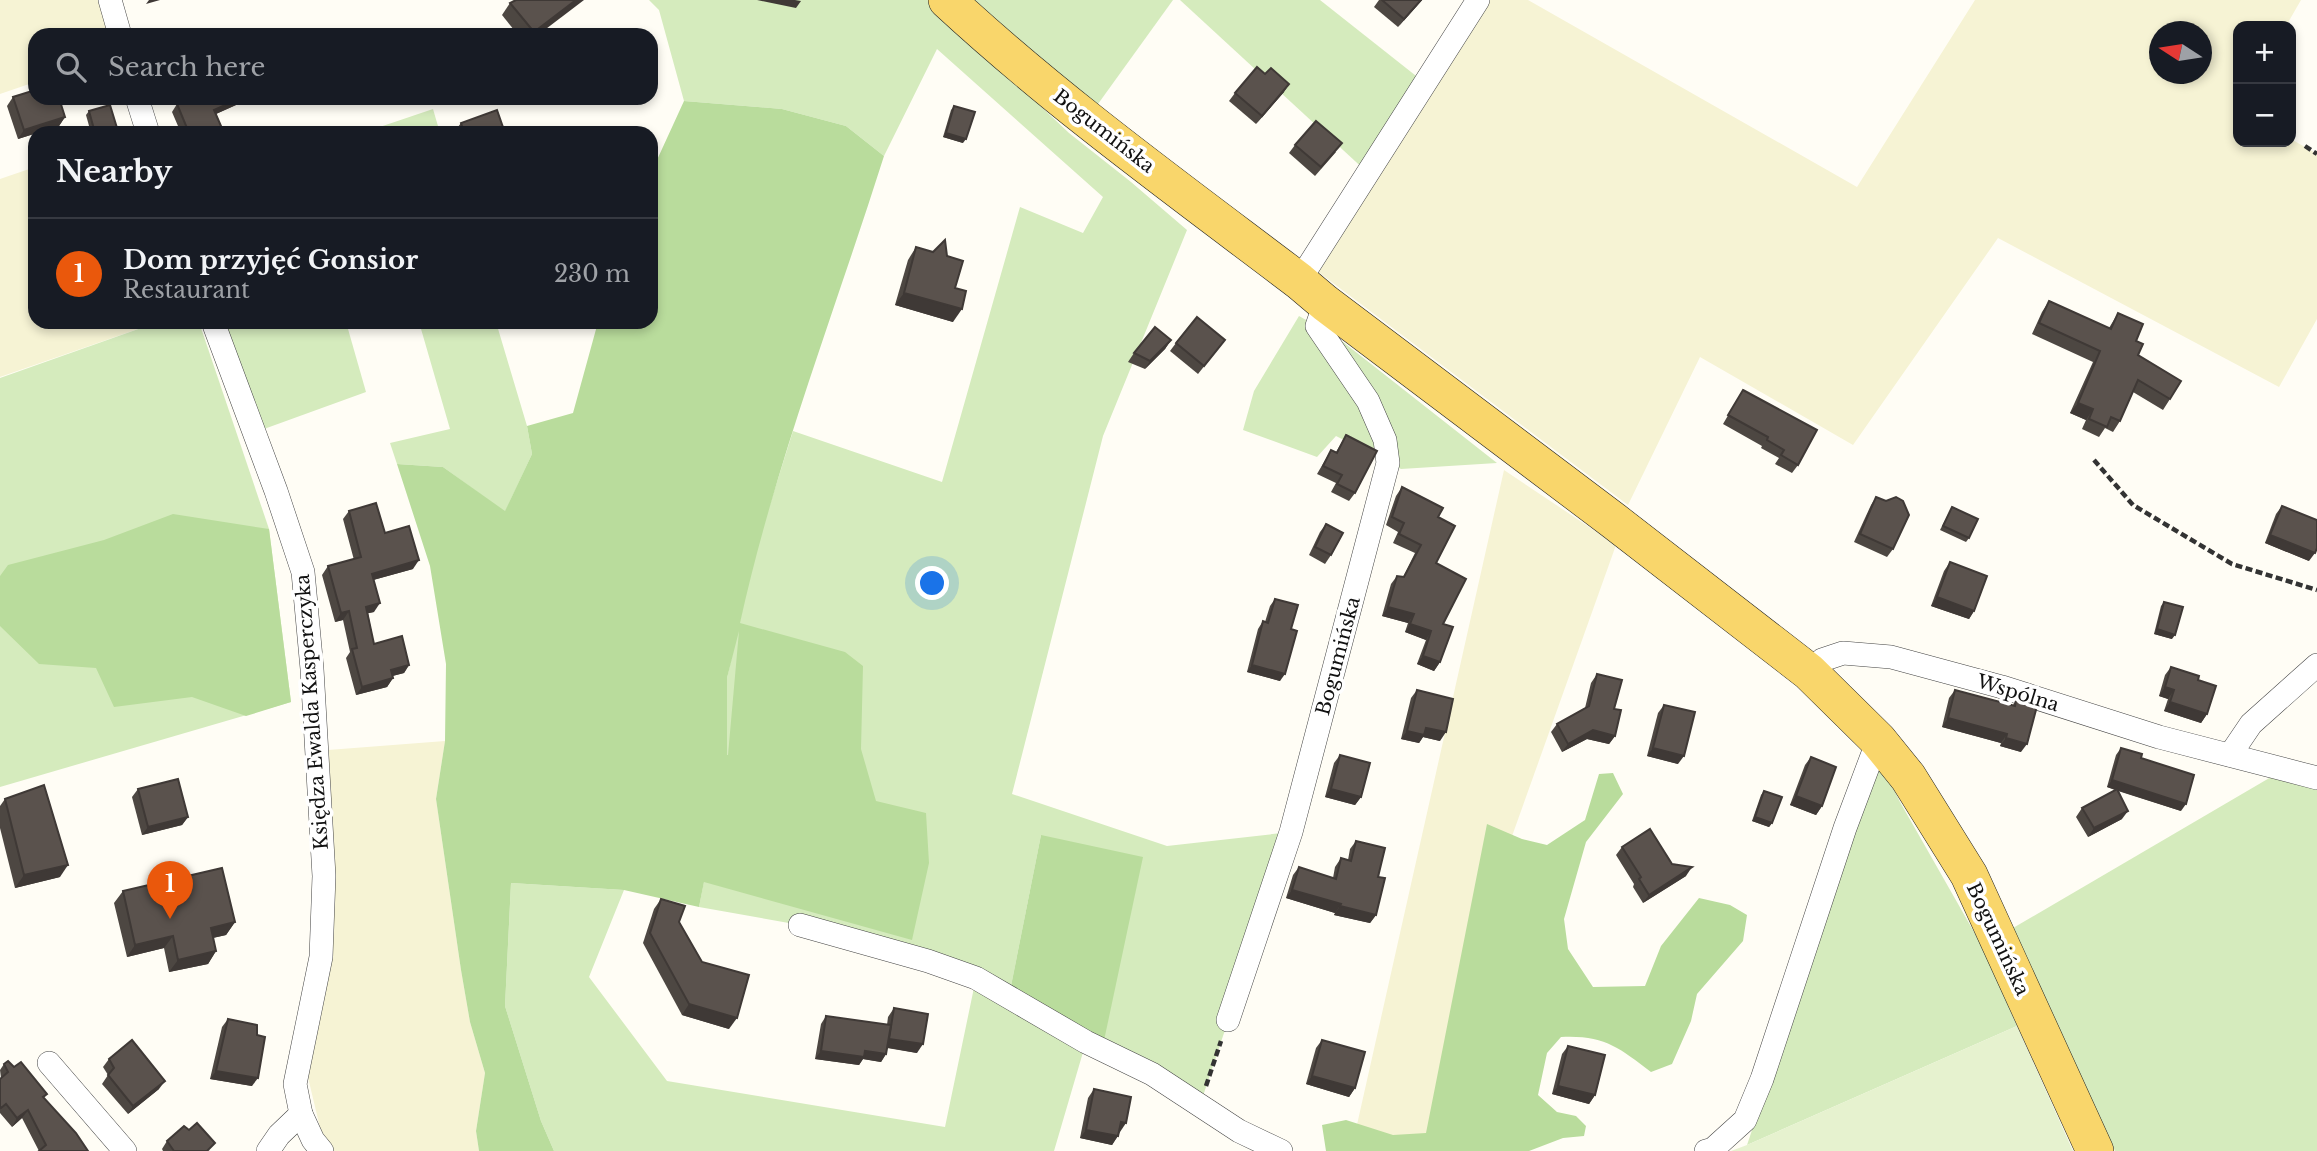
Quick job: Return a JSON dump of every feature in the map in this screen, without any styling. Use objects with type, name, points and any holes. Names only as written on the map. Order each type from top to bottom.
[{"type":"main road","name":"Bogumińska","points":[[947,0],[988,38],[1083,116],[1809,672],[1878,740],[1908,778],[1969,875],[2095,1151]]},
{"type":"street","points":[[110,0],[118,28]]},
{"type":"street","name":"Bogumińska","points":[[1228,1020],[1291,832],[1388,463],[1385,440],[1368,401],[1317,326],[1312,292],[1478,0]]},
{"type":"street","points":[[139,105],[146,126]]},
{"type":"street","name":"Księdza Ewalda Kasperczyka","points":[[216,329],[303,572],[312,669],[324,876],[321,957],[295,1084],[301,1114],[313,1140],[322,1151]]},
{"type":"street","name":"Wspólna","points":[[1809,672],[1822,660],[1843,653],[1891,657],[2002,687],[2159,737],[2317,778]]},
{"type":"street","points":[[2230,755],[2251,724],[2317,665]]},
{"type":"street","points":[[1706,1151],[1713,1149],[1745,1120],[1762,1079],[1845,828],[1878,740]]},
{"type":"street","points":[[800,925],[928,961],[976,978],[1086,1042],[1152,1074],[1239,1131],[1281,1151]]},
{"type":"street","points":[[50,1063],[125,1151]]},
{"type":"street","points":[[268,1151],[279,1135],[301,1114]]},
{"type":"path","points":[[2305,146],[2317,154]]},
{"type":"path","points":[[2094,460],[2133,505],[2232,564],[2317,590]]},
{"type":"path","points":[[1200,1105],[1228,1020]]},
{"type":"shaded area","points":[[0,0],[99,0],[107,28],[28,28],[28,84],[0,94]]},
{"type":"shaded area","points":[[1478,0],[1528,0],[1857,187],[1975,0],[2301,0],[2289,21],[2233,21],[2233,147],[2296,147],[2296,142],[2317,154],[2317,319],[2279,387],[1998,238],[1853,445],[1700,357],[1628,505],[1313,268]]},
{"type":"shaded area","points":[[28,169],[28,329],[138,329],[0,377],[0,179]]},
{"type":"shaded area","points":[[1504,470],[1616,545],[1511,839],[1426,1146],[1352,1147]]},
{"type":"shaded area","points":[[445,741],[436,799],[470,1022],[485,1073],[476,1131],[479,1151],[333,1151],[322,1136],[306,1069],[328,750]]},
{"type":"green space","points":[[649,0],[929,0],[1069,133],[1187,230],[1103,436],[1012,794],[1167,846],[1291,832],[1200,1105],[1102,1050],[1041,835],[1009,996],[1086,1042],[1054,1151],[554,1151],[541,1121],[505,1006],[511,883],[624,890],[589,977],[667,1081],[945,1127],[976,978],[800,925],[699,907],[726,768],[727,678],[756,549],[793,431],[942,482],[1020,207],[1083,233],[1103,197],[937,49],[884,156],[846,126],[782,109],[684,101],[659,10]]},
{"type":"green space","points":[[971,0],[1173,0],[1098,104],[1004,32]]},
{"type":"green space","points":[[1180,0],[1320,0],[1425,83],[1368,173]]},
{"type":"green space","points":[[684,101],[782,109],[846,126],[884,156],[788,446],[740,623],[845,652],[863,666],[861,749],[876,801],[926,813],[929,863],[912,940],[704,882],[699,907],[624,890],[511,883],[505,1006],[541,1121],[554,1151],[479,1151],[476,1131],[485,1073],[470,1022],[436,799],[445,741],[446,664],[430,566],[397,464],[443,467],[505,511],[532,454],[527,426],[573,413],[596,329],[658,329],[658,158]],"holes":[[[739,631],[728,755],[727,678]]]},
{"type":"green space","points":[[433,109],[438,126],[383,126]]},
{"type":"green space","points":[[1299,316],[1338,338],[1497,463],[1401,469],[1336,436],[1317,457],[1243,430],[1254,391]]},
{"type":"green space","points":[[138,329],[201,329],[269,529],[291,702],[0,787],[0,378]]},
{"type":"green space","points":[[228,329],[348,329],[366,392],[264,429]]},
{"type":"green space","points":[[421,329],[498,329],[527,426],[532,454],[505,512],[443,467],[397,464],[390,443],[450,429]]},
{"type":"green space","points":[[173,514],[269,529],[291,702],[246,716],[192,697],[114,707],[96,668],[39,664],[0,626],[0,576],[8,565],[104,540]]},
{"type":"green space","points":[[1880,761],[1900,802],[1982,946],[2017,1026],[1747,1145],[1810,958]]},
{"type":"green space","points":[[2283,770],[2317,787],[2317,1151],[2115,1151],[2013,928]]},
{"type":"green space","points":[[1613,773],[1623,794],[1586,842],[1564,919],[1568,949],[1593,987],[1645,986],[1661,946],[1699,898],[1730,905],[1747,915],[1743,941],[1697,994],[1691,1021],[1672,1064],[1651,1072],[1610,1044],[1589,1038],[1561,1037],[1547,1053],[1538,1095],[1557,1112],[1576,1116],[1586,1126],[1584,1136],[1563,1138],[1529,1151],[1326,1151],[1322,1125],[1346,1120],[1393,1135],[1426,1133],[1487,824],[1522,839],[1547,845],[1585,820],[1599,774]]},
{"type":"green space","points":[[1041,835],[1143,857],[1102,1050],[1009,996]]},
{"type":"green space","points":[[2017,1026],[2073,1151],[1731,1151],[1747,1145]]},
{"type":"building","points":[[516,0],[576,0],[539,28],[531,28],[510,3]]},
{"type":"building","points":[[1382,0],[1421,0],[1404,19]]},
{"type":"building","points":[[1257,67],[1265,74],[1271,68],[1289,84],[1262,116],[1235,93]]},
{"type":"building","points":[[28,92],[28,105],[61,105],[65,117],[28,126],[24,130],[13,97]]},
{"type":"building","points":[[110,105],[116,126],[93,126],[89,111]]},
{"type":"building","points":[[177,105],[225,105],[214,110],[221,126],[186,126]]},
{"type":"building","points":[[954,106],[975,112],[966,139],[946,133]]},
{"type":"building","points":[[497,110],[503,126],[462,126],[461,123]]},
{"type":"building","points":[[1316,121],[1342,143],[1321,167],[1295,145]]},
{"type":"building","points":[[945,240],[947,256],[963,261],[955,288],[966,291],[962,309],[904,293],[916,247],[933,252]]},
{"type":"building","points":[[2049,301],[2111,329],[2118,313],[2143,324],[2136,341],[2143,344],[2138,355],[2181,381],[2170,399],[2138,380],[2120,421],[2111,417],[2107,427],[2089,419],[2093,409],[2078,403],[2100,351],[2039,323]]},
{"type":"building","points":[[1197,317],[1225,340],[1204,366],[1176,343]]},
{"type":"building","points":[[1155,327],[1171,340],[1150,361],[1134,353]]},
{"type":"building","points":[[1743,390],[1817,430],[1798,465],[1781,455],[1784,450],[1767,440],[1768,437],[1728,415]]},
{"type":"building","points":[[1346,435],[1377,451],[1355,493],[1337,484],[1342,475],[1323,466],[1331,450],[1337,453]]},
{"type":"building","points":[[1402,487],[1443,508],[1438,517],[1455,526],[1436,563],[1466,579],[1443,624],[1453,627],[1440,662],[1423,656],[1431,631],[1410,624],[1414,614],[1388,607],[1397,576],[1404,577],[1421,545],[1399,534],[1404,523],[1392,517]]},
{"type":"building","points":[[1876,497],[1886,501],[1896,497],[1903,501],[1909,515],[1893,549],[1860,534]]},
{"type":"building","points":[[376,503],[385,533],[409,526],[419,560],[372,574],[380,603],[366,607],[374,644],[402,636],[409,665],[391,670],[393,678],[362,687],[352,649],[357,648],[349,611],[341,613],[328,566],[361,557],[349,511]]},
{"type":"building","points":[[2282,506],[2317,520],[2315,553],[2270,535]]},
{"type":"building","points":[[1952,507],[1978,519],[1969,538],[1943,526]]},
{"type":"building","points":[[1326,524],[1343,533],[1331,555],[1315,547]]},
{"type":"building","points":[[1950,562],[1987,576],[1974,611],[1937,597]]},
{"type":"building","points":[[1275,599],[1298,605],[1291,629],[1297,631],[1285,674],[1252,665],[1263,621],[1268,623]]},
{"type":"building","points":[[2164,602],[2183,607],[2175,635],[2157,629]]},
{"type":"building","points":[[2171,667],[2199,676],[2198,680],[2216,686],[2207,714],[2170,702],[2174,690],[2165,687]]},
{"type":"building","points":[[1597,674],[1622,680],[1614,709],[1621,710],[1615,736],[1593,730],[1568,744],[1557,724],[1589,706]]},
{"type":"building","points":[[1417,690],[1453,699],[1446,732],[1426,728],[1424,735],[1407,731]]},
{"type":"building","points":[[1955,690],[2015,706],[2016,700],[2037,706],[2027,744],[2006,738],[2007,734],[1948,718]]},
{"type":"building","points":[[1664,705],[1695,712],[1684,756],[1653,748]]},
{"type":"building","points":[[2121,748],[2142,754],[2141,758],[2194,775],[2186,804],[2112,780]]},
{"type":"building","points":[[1340,755],[1370,763],[1361,797],[1331,789]]},
{"type":"building","points":[[1811,757],[1836,767],[1822,806],[1796,796]]},
{"type":"building","points":[[178,779],[188,817],[148,827],[138,789]]},
{"type":"building","points":[[44,785],[68,865],[24,875],[5,799]]},
{"type":"building","points":[[2117,789],[2128,811],[2094,828],[2082,808]]},
{"type":"building","points":[[1764,791],[1782,797],[1772,823],[1755,817]]},
{"type":"building","points":[[1650,829],[1672,864],[1692,867],[1649,895],[1622,847]]},
{"type":"building","points":[[1356,841],[1385,848],[1378,877],[1385,878],[1376,915],[1292,890],[1299,867],[1336,879],[1341,858],[1351,861]]},
{"type":"building","points":[[222,868],[235,922],[211,928],[216,951],[178,960],[173,936],[135,945],[123,891]]},
{"type":"building","points":[[661,899],[685,906],[679,922],[702,962],[749,975],[737,1018],[689,1004],[650,933]]},
{"type":"building","points":[[894,1008],[928,1014],[923,1044],[889,1039]]},
{"type":"building","points":[[826,1016],[891,1025],[886,1054],[865,1051],[864,1057],[821,1051]]},
{"type":"building","points":[[228,1019],[257,1025],[257,1035],[265,1037],[258,1078],[216,1071]]},
{"type":"building","points":[[132,1040],[165,1081],[133,1106],[108,1075],[114,1068],[109,1059]]},
{"type":"building","points":[[1322,1040],[1365,1052],[1355,1088],[1312,1076]]},
{"type":"building","points":[[1568,1046],[1605,1055],[1595,1095],[1558,1086]]},
{"type":"building","points":[[8,1061],[14,1067],[21,1062],[47,1094],[43,1097],[76,1133],[88,1151],[39,1151],[46,1145],[28,1110],[17,1118],[6,1104],[1,1108],[0,1106],[0,1079],[8,1072],[4,1064]]},
{"type":"building","points":[[1094,1089],[1131,1097],[1126,1123],[1121,1122],[1118,1136],[1086,1130]]},
{"type":"building","points":[[197,1123],[215,1143],[207,1151],[174,1151],[167,1141],[184,1126],[189,1130]]},
{"type":"place","name":"Dom przyjęć Gonsior","points":[[170,919]]}]
